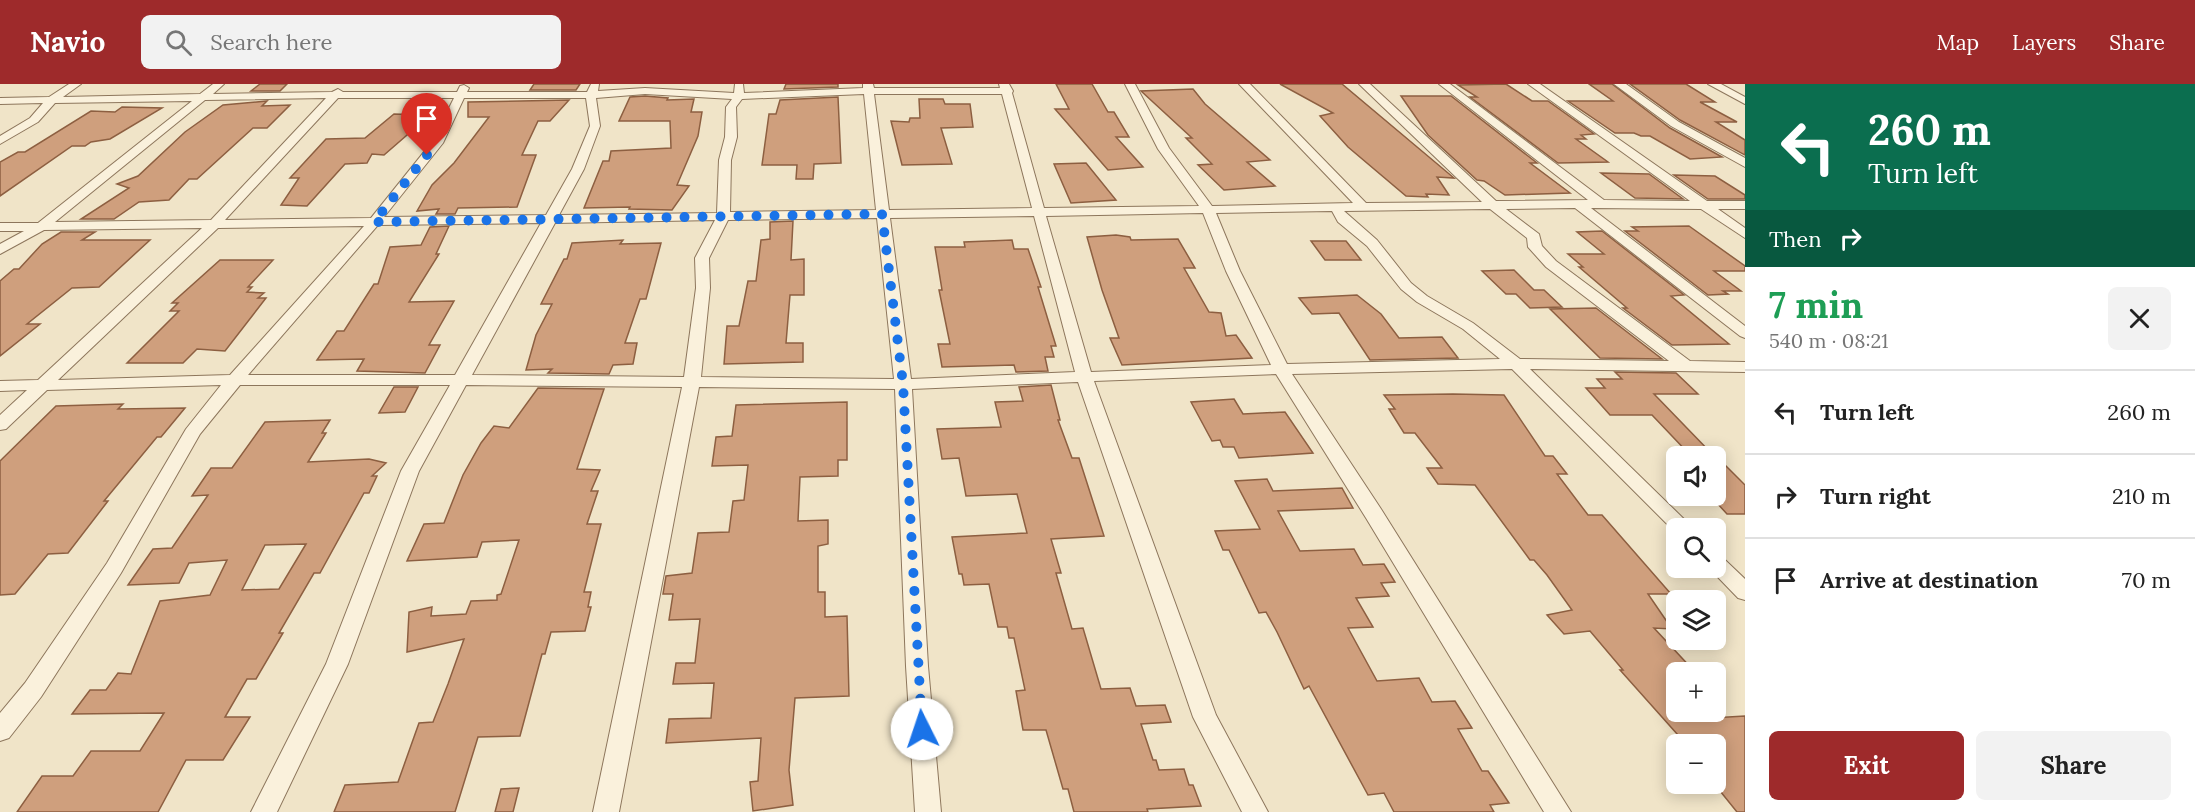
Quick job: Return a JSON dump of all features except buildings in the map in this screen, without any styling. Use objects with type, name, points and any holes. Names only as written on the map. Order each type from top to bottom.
[{"type":"street","points":[[0,141],[34,120],[53,99],[76,84]]},
{"type":"street","points":[[0,250],[42,226],[219,84]]},
{"type":"street","points":[[0,426],[214,224],[346,84]]},
{"type":"street","points":[[0,731],[33,690],[114,568],[192,433],[234,380],[374,222],[437,142],[466,84]]},
{"type":"street","points":[[1130,84],[1164,149],[1208,210],[1233,271],[1281,369],[1374,514],[1558,812]]},
{"type":"street","points":[[1244,84],[1363,207]]},
{"type":"street","points":[[1364,84],[1493,205],[1534,237],[1535,247],[1551,264],[1688,368]]},
{"type":"street","points":[[1444,84],[1601,204]]},
{"type":"street","points":[[1533,84],[1745,234]]},
{"type":"street","points":[[1619,84],[1675,124],[1745,163]]},
{"type":"street","points":[[1713,84],[1745,101]]},
{"type":"street","points":[[0,101],[459,95],[594,89],[645,91],[868,87],[1006,88],[1084,377],[1205,717],[1256,812]]},
{"type":"street","points":[[868,87],[903,384],[917,666],[928,812]]},
{"type":"street","points":[[264,812],[337,664],[410,471],[578,169],[595,126],[594,89]]},
{"type":"street","points":[[606,812],[692,381],[703,288],[702,258],[723,216],[725,160],[731,137],[731,107],[739,90]]},
{"type":"street","points":[[1578,204],[1745,333]]},
{"type":"street","points":[[0,227],[1493,205],[1745,205]]},
{"type":"street","points":[[1336,208],[1343,219],[1372,243],[1406,286],[1422,299],[1468,326],[1516,364],[1671,518]]},
{"type":"street","points":[[0,386],[234,380],[903,384],[1281,369],[1516,364],[1745,367]]},
{"type":"street","points":[[1726,573],[1745,592]]},
{"type":"route","points":[[427,155],[374,222],[882,214],[903,384],[922,729]]}]
